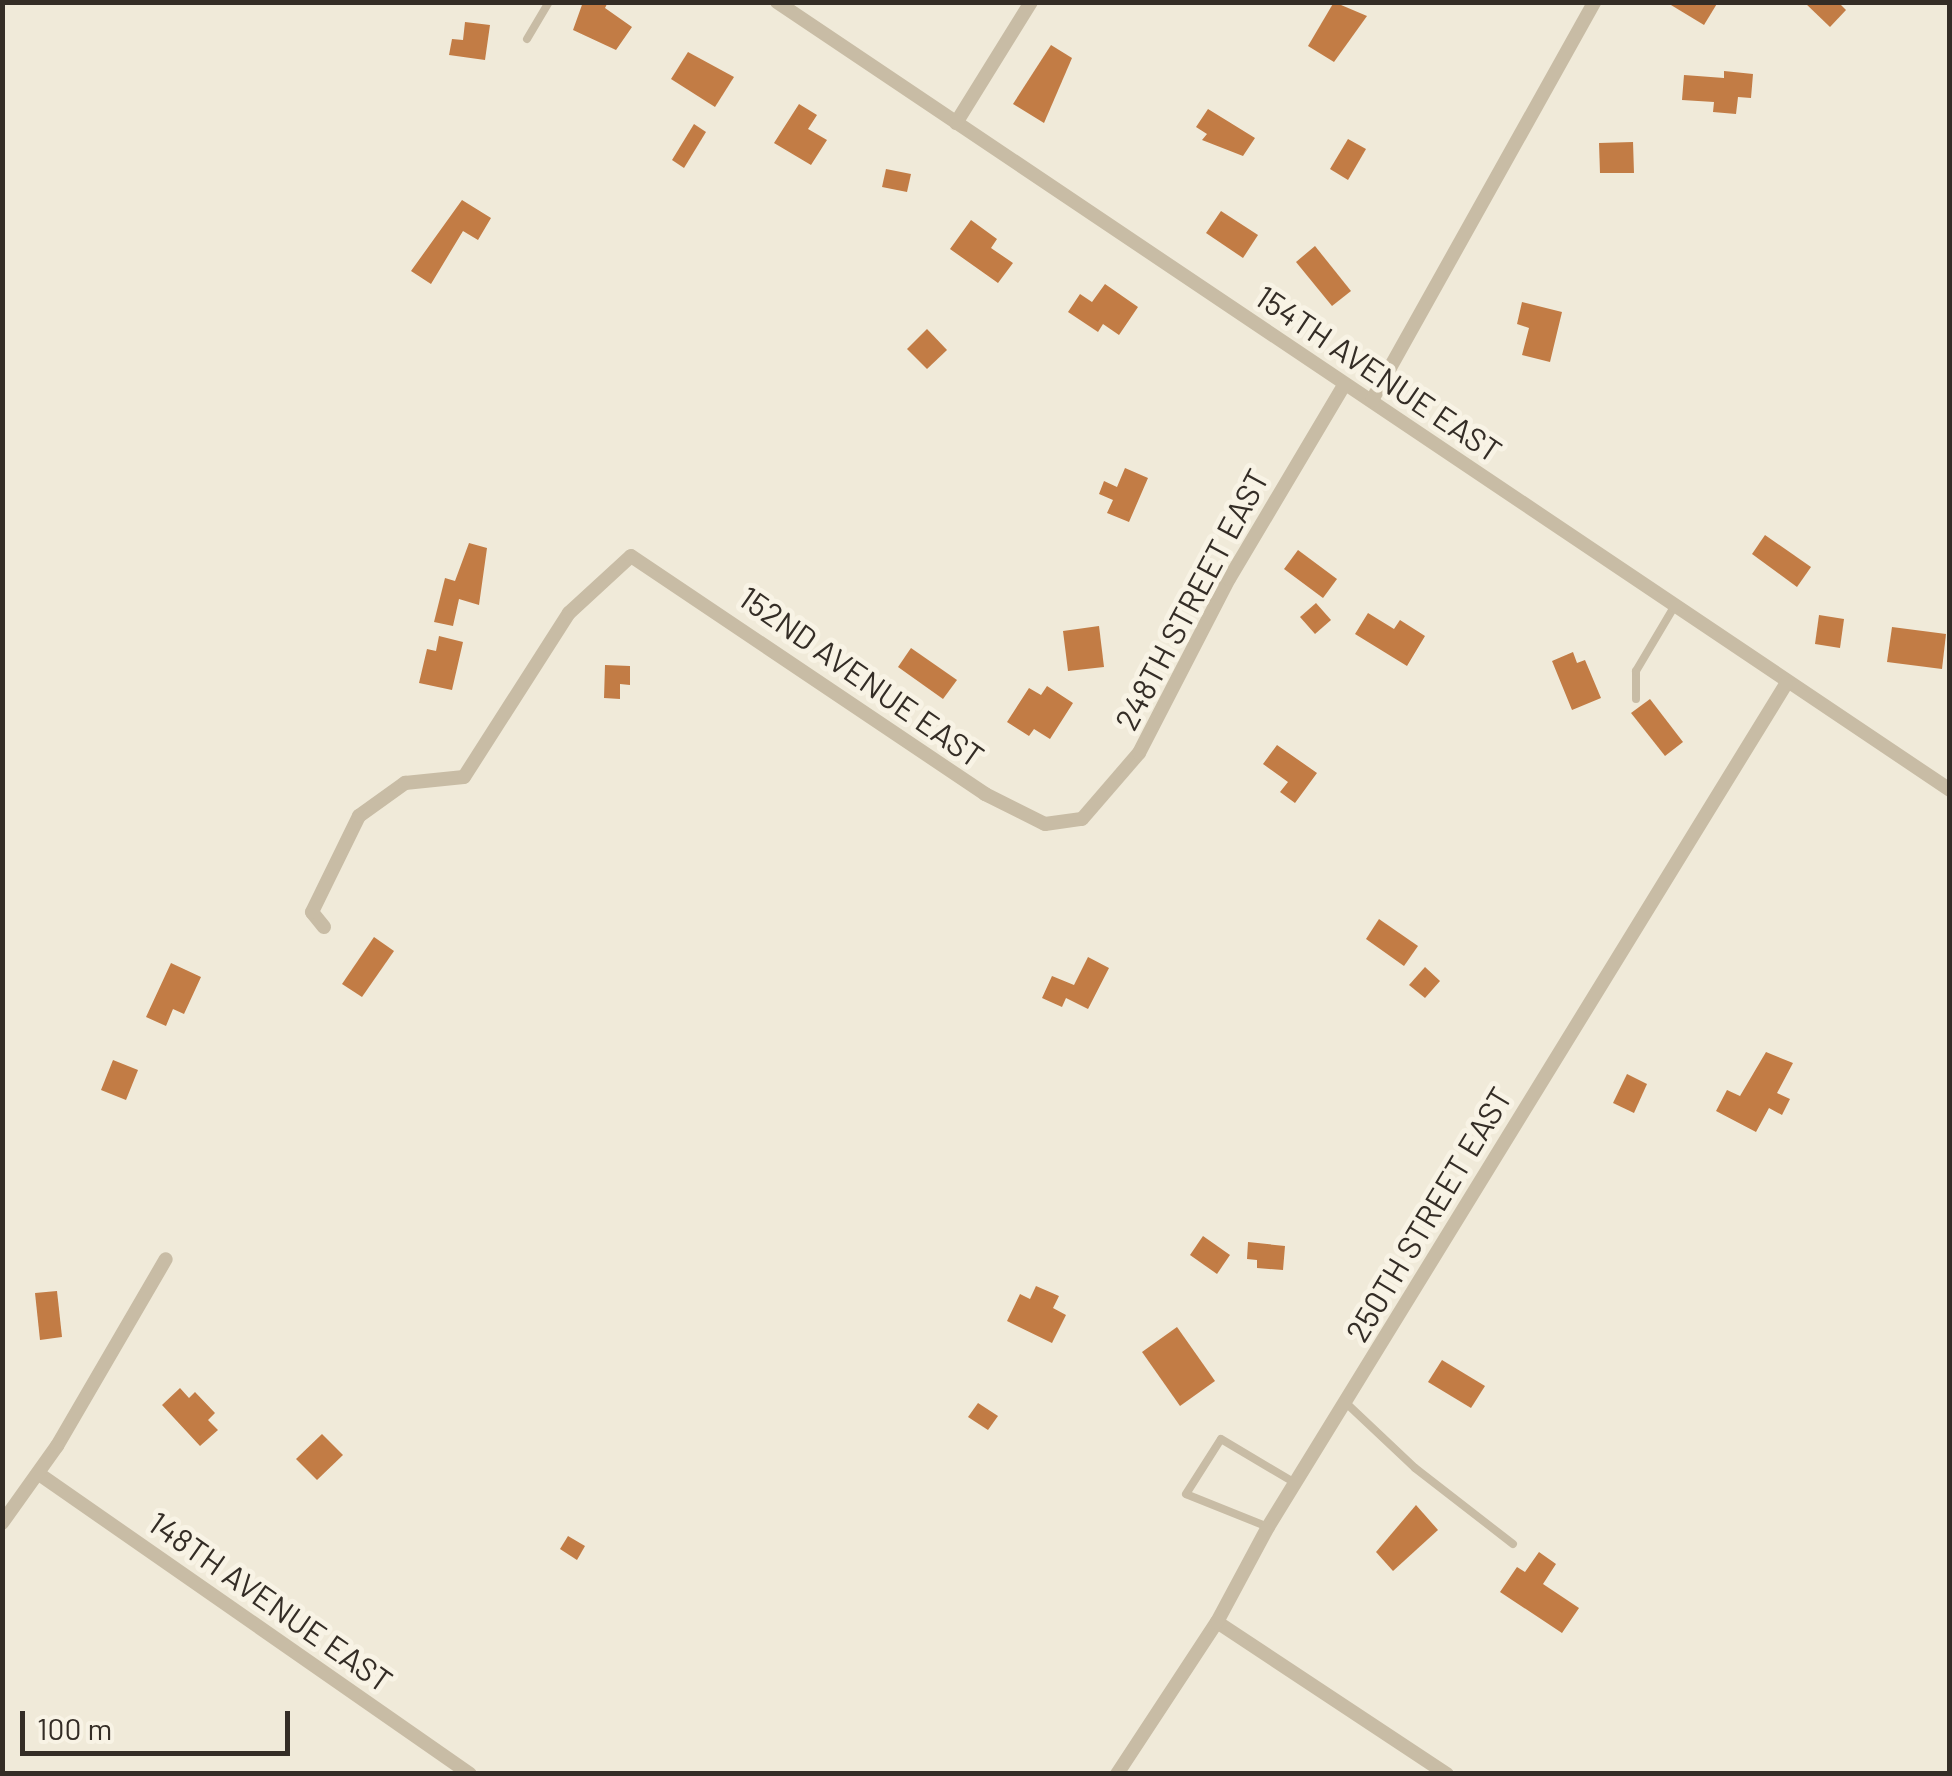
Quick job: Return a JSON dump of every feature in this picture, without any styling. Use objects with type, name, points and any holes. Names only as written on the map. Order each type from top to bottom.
[{"type":"street","points":[[956,123],[1031,2]]},
{"type":"street","points":[[1372,400],[1594,2]]},
{"type":"street","name":"154TH AVENUE EAST","points":[[783,4],[1786,684],[1950,790]]},
{"type":"street","name":"248TH STREET EAST","points":[[1068,824],[1097,806],[1132,764],[1229,579],[1344,385]]},
{"type":"street","name":"152ND AVENUE EAST","points":[[324,927],[312,912],[359,816],[405,784],[464,777],[569,613],[631,556],[985,794],[1034,820],[1068,824]]},
{"type":"street","name":"250TH STREET EAST","points":[[1117,1774],[1217,1622],[1295,1483],[1786,684]]},
{"type":"street","points":[[2,1522],[39,1474],[166,1259]]},
{"type":"street","name":"148TH AVENUE EAST","points":[[39,1474],[470,1774]]},
{"type":"street","points":[[1217,1622],[1447,1774]]},
{"type":"lane","points":[[527,40],[548,2]]},
{"type":"lane","points":[[1636,699],[1636,671],[1674,607]]},
{"type":"lane","points":[[1345,1402],[1414,1468],[1513,1544]]},
{"type":"lane","points":[[1268,1528],[1186,1494],[1222,1439],[1295,1483]]},
{"type":"building","points":[[583,2],[608,2],[605,8],[632,27],[616,50],[573,30]]},
{"type":"building","points":[[1334,2],[1367,16],[1334,62],[1308,46]]},
{"type":"building","points":[[1666,2],[1718,2],[1704,25]]},
{"type":"building","points":[[1804,2],[1838,2],[1846,10],[1830,27]]},
{"type":"building","points":[[465,22],[490,25],[485,60],[449,55],[452,39],[463,40]]},
{"type":"building","points":[[1051,45],[1072,58],[1044,123],[1013,104]]},
{"type":"building","points":[[688,52],[734,77],[715,107],[671,79]]},
{"type":"building","points":[[1724,71],[1753,74],[1751,98],[1738,97],[1736,114],[1713,112],[1714,102],[1682,100],[1684,75],[1724,78]]},
{"type":"building","points":[[799,104],[817,115],[808,129],[827,140],[811,165],[774,143]]},
{"type":"building","points":[[1208,109],[1255,138],[1243,156],[1202,140],[1207,134],[1196,127]]},
{"type":"building","points":[[694,124],[706,132],[684,168],[672,160]]},
{"type":"building","points":[[1348,139],[1366,149],[1348,180],[1330,169]]},
{"type":"building","points":[[1633,142],[1634,173],[1600,173],[1599,143]]},
{"type":"building","points":[[886,169],[911,174],[907,192],[882,187]]},
{"type":"building","points":[[462,200],[491,218],[478,240],[463,231],[431,284],[411,271]]},
{"type":"building","points":[[1221,211],[1258,235],[1243,258],[1206,233]]},
{"type":"building","points":[[971,220],[997,239],[991,248],[1013,263],[998,283],[950,249]]},
{"type":"building","points":[[1315,246],[1351,291],[1332,306],[1296,262]]},
{"type":"building","points":[[1105,284],[1138,307],[1119,335],[1103,324],[1098,332],[1068,312],[1080,294],[1092,302]]},
{"type":"building","points":[[1522,302],[1562,312],[1550,362],[1522,355],[1529,328],[1517,324]]},
{"type":"building","points":[[927,329],[947,350],[927,369],[907,349]]},
{"type":"building","points":[[1125,468],[1148,478],[1129,522],[1107,513],[1113,500],[1099,494],[1104,481],[1117,487]]},
{"type":"building","points":[[1765,535],[1811,567],[1797,587],[1752,554]]},
{"type":"building","points":[[469,543],[487,548],[479,605],[459,599],[453,626],[434,622],[445,578],[455,581]]},
{"type":"building","points":[[1298,550],[1337,579],[1323,598],[1284,569]]},
{"type":"building","points":[[1316,603],[1331,620],[1315,634],[1300,617]]},
{"type":"building","points":[[1368,613],[1394,629],[1400,620],[1425,636],[1407,666],[1355,634]]},
{"type":"building","points":[[1819,615],[1844,619],[1840,648],[1815,644]]},
{"type":"building","points":[[1099,626],[1104,667],[1068,671],[1063,631]]},
{"type":"building","points":[[1892,627],[1946,634],[1942,669],[1887,662]]},
{"type":"building","points":[[439,636],[463,642],[452,690],[419,683],[427,649],[436,651]]},
{"type":"building","points":[[911,648],[957,680],[943,699],[898,667]]},
{"type":"building","points":[[1573,652],[1577,663],[1585,660],[1601,698],[1572,710],[1552,661]]},
{"type":"building","points":[[605,665],[630,666],[630,685],[620,684],[620,699],[604,698]]},
{"type":"building","points":[[1047,686],[1073,703],[1050,739],[1034,729],[1029,736],[1007,722],[1029,688],[1041,695]]},
{"type":"building","points":[[1650,699],[1683,742],[1665,756],[1631,713]]},
{"type":"building","points":[[1277,745],[1317,773],[1295,803],[1280,792],[1288,782],[1263,764]]},
{"type":"building","points":[[1379,919],[1418,946],[1404,966],[1366,939]]},
{"type":"building","points":[[374,937],[394,951],[362,997],[342,984]]},
{"type":"building","points":[[1088,957],[1109,968],[1088,1009],[1066,998],[1062,1007],[1042,998],[1052,976],[1074,985]]},
{"type":"building","points":[[171,963],[201,977],[184,1014],[173,1009],[166,1026],[146,1017]]},
{"type":"building","points":[[1425,967],[1440,981],[1425,998],[1409,985]]},
{"type":"building","points":[[1766,1052],[1793,1063],[1777,1093],[1790,1099],[1782,1115],[1769,1108],[1756,1132],[1716,1111],[1727,1090],[1740,1096]]},
{"type":"building","points":[[113,1060],[138,1070],[126,1100],[101,1090]]},
{"type":"building","points":[[1627,1074],[1647,1084],[1634,1113],[1613,1103]]},
{"type":"building","points":[[1203,1236],[1230,1255],[1217,1274],[1190,1255]]},
{"type":"building","points":[[1248,1242],[1285,1246],[1283,1270],[1257,1268],[1257,1260],[1247,1259]]},
{"type":"building","points":[[1036,1286],[1059,1296],[1053,1308],[1066,1315],[1052,1343],[1007,1321],[1020,1294],[1030,1299]]},
{"type":"building","points":[[57,1291],[62,1337],[40,1340],[35,1293]]},
{"type":"building","points":[[1177,1327],[1215,1381],[1180,1406],[1142,1352]]},
{"type":"building","points":[[1442,1360],[1485,1386],[1471,1408],[1428,1382]]},
{"type":"building","points":[[180,1388],[189,1398],[195,1392],[215,1413],[208,1420],[218,1430],[200,1446],[162,1405]]},
{"type":"building","points":[[978,1403],[998,1416],[988,1430],[968,1417]]},
{"type":"building","points":[[322,1434],[343,1455],[317,1480],[296,1459]]},
{"type":"building","points":[[1416,1505],[1438,1530],[1393,1571],[1376,1552]]},
{"type":"building","points":[[568,1536],[585,1546],[577,1560],[560,1549]]},
{"type":"building","points":[[1539,1552],[1556,1564],[1543,1584],[1579,1608],[1562,1633],[1500,1592],[1517,1567],[1525,1572]]}]
